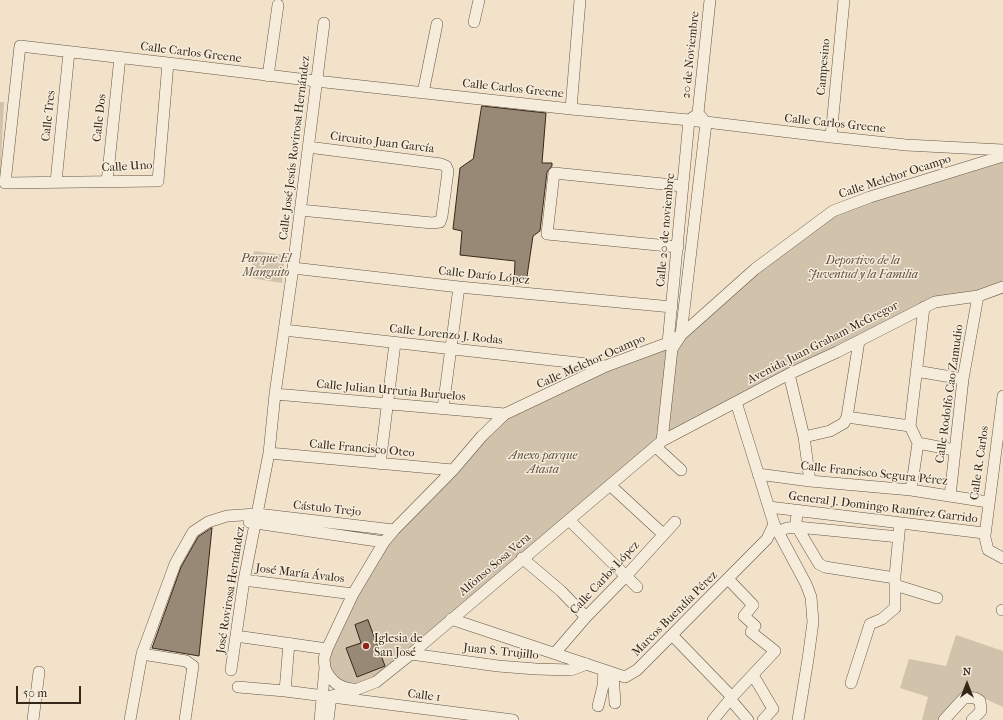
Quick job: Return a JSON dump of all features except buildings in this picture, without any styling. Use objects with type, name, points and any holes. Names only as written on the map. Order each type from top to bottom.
[{"type":"street","points":[[474,22],[479,0]]},
{"type":"street","points":[[571,109],[580,0]]},
{"type":"street","name":"20 de Noviembre","points":[[706,123],[698,113],[710,0]]},
{"type":"street","name":"Campesino","points":[[831,137],[844,0]]},
{"type":"street","points":[[268,76],[278,5]]},
{"type":"street","name":"Calle José Jesús Rovirosa Hernández","points":[[256,519],[269,453],[275,394],[293,268],[324,23]]},
{"type":"street","points":[[423,93],[437,24]]},
{"type":"street","name":"Calle Carlos Greene","points":[[5,182],[20,46],[268,76],[571,109],[689,120],[906,145],[1003,150]]},
{"type":"street","name":"Calle Tres","points":[[56,182],[69,52]]},
{"type":"street","name":"Calle Dos","points":[[107,182],[120,57]]},
{"type":"street","name":"Calle Uno","points":[[5,182],[158,181],[168,63]]},
{"type":"street","name":"20 de Noviembre","points":[[689,120],[698,113]]},
{"type":"street","name":"Calle 20 de noviembre","points":[[670,346],[672,307],[689,120]]},
{"type":"street","points":[[681,335],[706,123]]},
{"type":"street","name":"Circuito Juan García","points":[[300,210],[432,223],[440,222],[448,171],[446,166],[308,147]]},
{"type":"street","name":"Calle Melchor Ocampo","points":[[328,720],[330,695],[324,658],[353,594],[384,542],[394,530],[453,470],[482,436],[505,414],[606,366],[670,346],[755,269],[833,211],[870,197],[1003,156]]},
{"type":"street","points":[[678,247],[547,234],[554,173],[683,186]]},
{"type":"street","name":"Calle Darío López","points":[[293,268],[459,287],[672,307]]},
{"type":"street","points":[[443,408],[459,287]]},
{"type":"street","name":"Avenida Juan Graham McGregor","points":[[659,444],[789,374],[859,341],[924,307],[935,302],[978,296],[1003,287]]},
{"type":"street","name":"Calle Rodolfo Cao Zamudio","points":[[950,496],[963,379],[978,296]]},
{"type":"street","points":[[911,490],[918,443],[910,426],[924,307]]},
{"type":"street","name":"Calle Lorenzo J. Rodas","points":[[284,330],[606,366]]},
{"type":"street","points":[[804,437],[830,431],[844,423],[847,417],[859,341]]},
{"type":"street","points":[[380,464],[395,343]]},
{"type":"street","points":[[670,346],[659,444],[681,470]]},
{"type":"street","points":[[916,371],[963,379]]},
{"type":"street","points":[[789,374],[804,437],[810,481]]},
{"type":"street","name":"Calle Julian Urrutia Buruelos","points":[[275,394],[505,414]]},
{"type":"street","name":"Calle R. Carlos","points":[[984,535],[1003,396]]},
{"type":"street","points":[[736,402],[776,528],[806,584],[811,597],[812,629],[798,720]]},
{"type":"street","points":[[847,417],[910,426]]},
{"type":"street","points":[[918,443],[954,450]]},
{"type":"street","name":"Alfonso Sosa Vera","points":[[330,695],[356,690],[376,682],[411,654],[522,558],[611,486],[659,444]]},
{"type":"street","name":"Calle Francisco Oteo","points":[[269,453],[453,470]]},
{"type":"street","name":"Calle Francisco Segura Pérez","points":[[758,474],[810,481],[911,490],[988,502]]},
{"type":"street","points":[[611,486],[663,534]]},
{"type":"street","name":"General J. Domingo Ramírez Garrido","points":[[769,507],[984,533],[988,550],[1003,558]]},
{"type":"street","points":[[798,510],[796,521],[797,527],[819,564],[825,567],[895,582],[937,598]]},
{"type":"street","points":[[130,720],[142,654],[175,564],[193,532],[208,522],[227,516],[256,519]]},
{"type":"street","name":"Cástulo Trejo","points":[[256,519],[394,530]]},
{"type":"street","name":"Cástulo Trejo","points":[[256,519],[384,542]]},
{"type":"street","name":"José Rovirosa Hernández","points":[[231,670],[244,580],[256,519]]},
{"type":"street","points":[[569,520],[637,587]]},
{"type":"street","name":"Calle Carlos López","points":[[555,653],[586,617],[675,522]]},
{"type":"street","points":[[852,683],[870,624],[896,608],[895,582],[900,523]]},
{"type":"street","points":[[776,528],[797,527],[899,537]]},
{"type":"street","name":"Marcos Buendía Pérez","points":[[451,619],[625,677],[637,670],[728,579],[776,528]]},
{"type":"street","points":[[522,558],[561,591],[586,617]]},
{"type":"street","points":[[714,720],[731,698],[775,651],[751,632],[756,626],[744,616],[753,605],[728,579]]},
{"type":"street","name":"José María Ávalos","points":[[244,580],[353,594]]},
{"type":"street","points":[[672,635],[731,698],[748,720]]},
{"type":"street","points":[[236,636],[327,650]]},
{"type":"street","points":[[285,691],[289,644]]},
{"type":"street","points":[[142,654],[186,661],[193,666],[185,720]]},
{"type":"street","name":"Juan S. Trujillo","points":[[411,654],[498,666],[536,669],[571,670],[587,664]]},
{"type":"street","points":[[325,668],[328,676],[337,684],[345,688],[356,690]]},
{"type":"street","points":[[608,671],[615,703]]},
{"type":"street","points":[[598,706],[608,671]]},
{"type":"street","points":[[33,720],[39,672]]},
{"type":"street","points":[[753,675],[773,709],[766,719]]},
{"type":"street","name":"Calle 1","points":[[238,687],[330,695],[512,720]]},
{"type":"street","name":"Calle Melchor Ocampo","points":[[320,720],[330,695]]},
{"type":"street","points":[[944,720],[965,697],[975,698],[980,701],[981,711],[972,720]]},
{"type":"green space","points":[[0,102],[4,102],[0,180]]},
{"type":"green space","points":[[1003,156],[1003,287],[935,302],[662,441],[376,682],[355,690],[328,676],[327,649],[384,542],[505,414],[681,335],[833,211]]},
{"type":"green space","name":"Parque El Manguito","points":[[254,251],[285,255],[282,283],[251,278]]},
{"type":"green space","points":[[956,635],[1003,651],[1003,707],[964,689],[941,720],[922,720],[928,697],[900,688],[909,659],[946,666]]},
{"type":"place","name":"Iglesia de San José","points":[[366,646]]},
{"type":"park label","name":"Deportivo de la Juventud y la Familia","points":[[863,268]]},
{"type":"park label","name":"Anexo parque Atasta","points":[[543,463]]}]
